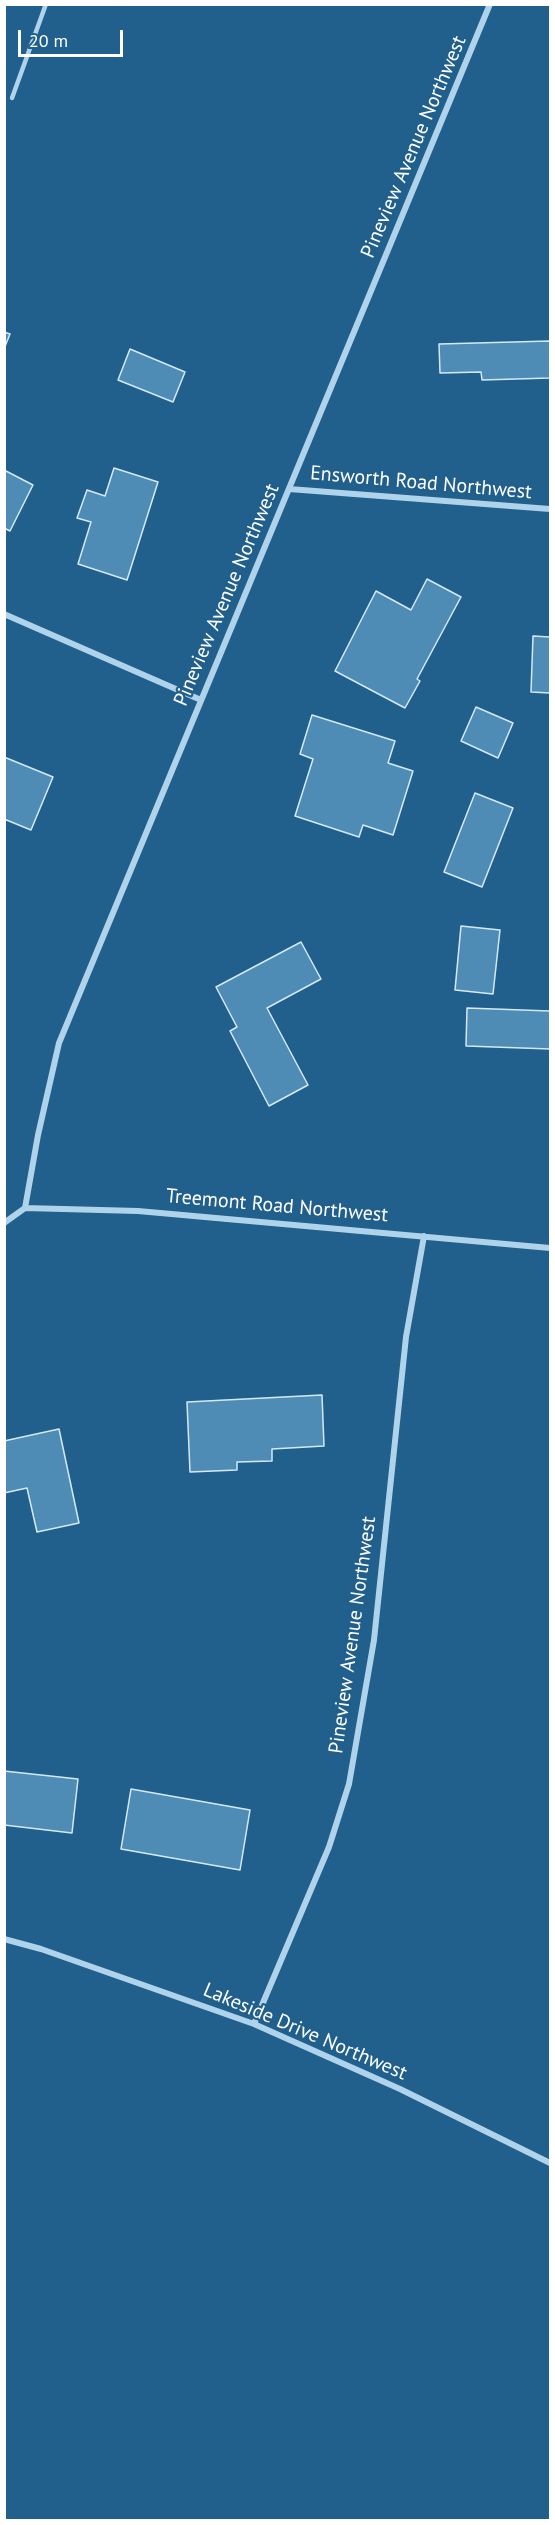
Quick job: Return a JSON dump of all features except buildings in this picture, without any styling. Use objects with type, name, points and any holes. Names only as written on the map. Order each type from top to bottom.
[{"type":"street","name":"Pineview Avenue Northwest","points":[[25,1208],[38,1135],[59,1043],[490,4]]},
{"type":"street","name":"Ensworth Road Northwest","points":[[289,489],[550,509]]},
{"type":"street","points":[[4,614],[201,700]]},
{"type":"street","points":[[4,1223],[25,1208]]},
{"type":"street","name":"Treemont Road Northwest","points":[[25,1208],[138,1211],[550,1248]]},
{"type":"street","name":"Pineview Avenue Northwest","points":[[254,2024],[329,1847],[349,1784],[374,1640],[406,1337],[424,1236]]},
{"type":"street","name":"Lakeside Drive Northwest","points":[[4,1939],[41,1949],[254,2024],[400,2089],[550,2163]]},
{"type":"lane","points":[[12,98],[46,4]]}]
